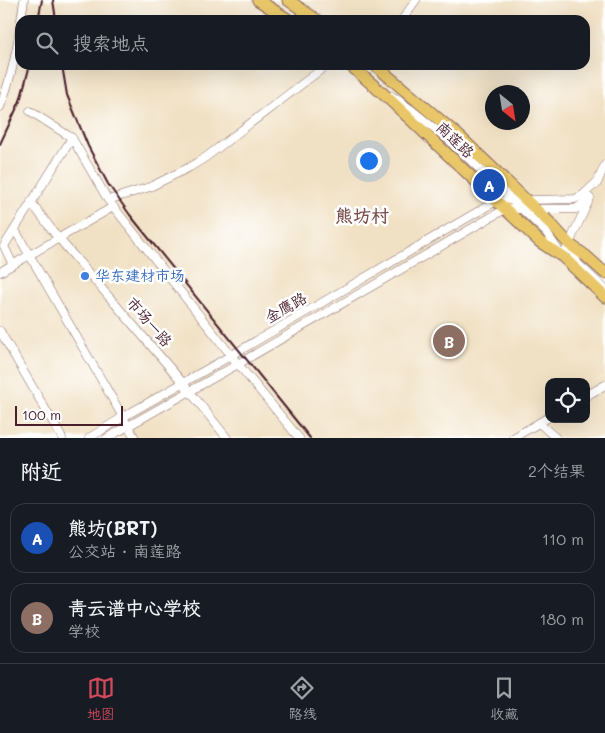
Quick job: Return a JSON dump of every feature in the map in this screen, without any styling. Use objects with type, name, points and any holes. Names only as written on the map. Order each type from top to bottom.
[{"type":"highway","points":[[258,0],[281,15]]},
{"type":"highway","points":[[288,0],[310,15]]},
{"type":"highway","name":"南莲路","points":[[356,70],[505,203],[540,242],[563,257],[605,298]]},
{"type":"highway","name":"南莲路","points":[[381,70],[460,137],[524,205],[535,209],[569,244],[605,273]]},
{"type":"street","points":[[22,15],[24,0]]},
{"type":"street","points":[[406,15],[416,0]]},
{"type":"street","points":[[0,107],[15,57]]},
{"type":"street","points":[[108,200],[150,187],[190,167],[206,157],[320,70]]},
{"type":"street","points":[[360,74],[412,110],[451,142],[505,203],[524,205],[575,199],[583,195],[598,181]]},
{"type":"street","points":[[30,111],[72,138],[113,207],[299,438]]},
{"type":"street","points":[[13,265],[4,246],[72,138]]},
{"type":"street","points":[[563,257],[605,165]]},
{"type":"street","points":[[535,209],[576,209],[590,198]]},
{"type":"street","name":"市场一路","points":[[31,202],[59,238],[183,383],[226,438]]},
{"type":"street","points":[[505,203],[524,205],[563,257]]},
{"type":"street","name":"金鹰路","points":[[89,438],[232,355],[505,203]]},
{"type":"street","name":"金鹰路","points":[[107,438],[238,364],[505,203]]},
{"type":"street","points":[[0,272],[113,207]]},
{"type":"street","points":[[15,230],[135,438]]},
{"type":"street","points":[[569,244],[578,264],[605,288]]},
{"type":"street","points":[[0,331],[62,438]]},
{"type":"street","points":[[590,394],[605,385]]},
{"type":"street","points":[[513,438],[545,420]]},
{"type":"street","points":[[539,423],[556,438]]},
{"type":"railway","points":[[39,15],[42,0]]},
{"type":"railway","points":[[53,0],[55,15]]},
{"type":"railway","points":[[0,144],[20,101],[29,70]]},
{"type":"railway","points":[[63,70],[67,95],[88,146],[108,184],[130,215],[310,438]]},
{"type":"place","name":"熊坊(BRT)","points":[[489,185]]},
{"type":"place","name":"华东建材市场","points":[[85,276]]},
{"type":"place","name":"青云谱中心学校","points":[[449,341]]},
{"type":"district","name":"熊坊村","points":[[362,216]]}]
